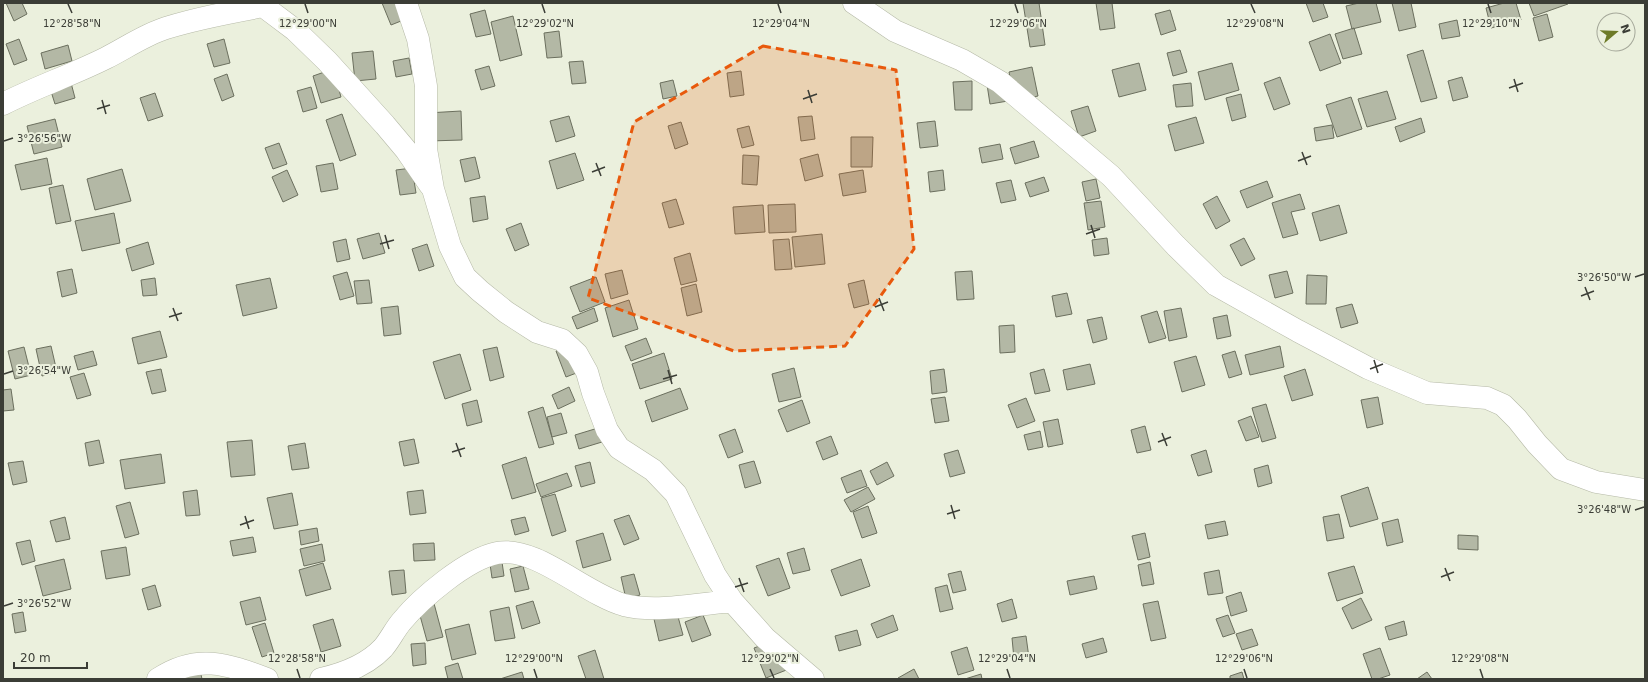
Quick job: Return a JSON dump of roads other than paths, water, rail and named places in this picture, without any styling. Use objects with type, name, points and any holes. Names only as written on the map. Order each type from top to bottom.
[{"type":"street","points":[[406,3],[418,39],[426,86],[426,149],[432,189],[450,246],[465,277],[480,292],[506,312],[537,332],[562,340],[577,354],[587,372],[607,430],[619,448],[653,470],[676,494],[715,575],[732,601],[765,638],[813,679]]},
{"type":"street","points":[[854,3],[896,31],[962,60],[1000,82],[1111,176],[1176,246],[1216,285],[1368,368],[1427,393],[1488,398],[1503,405],[1561,469],[1596,482],[1645,490]]},
{"type":"street","points":[[3,104],[22,94],[107,58],[143,37],[166,28],[210,16],[262,5],[295,30],[327,62],[406,150],[432,189]]},
{"type":"street","points":[[321,679],[336,676],[364,663],[382,648],[402,621],[428,596],[457,572],[480,559],[498,553],[516,553],[542,562],[599,596],[624,605],[646,609],[732,601]]},
{"type":"street","points":[[158,679],[186,666],[210,663],[231,666],[266,679]]}]
